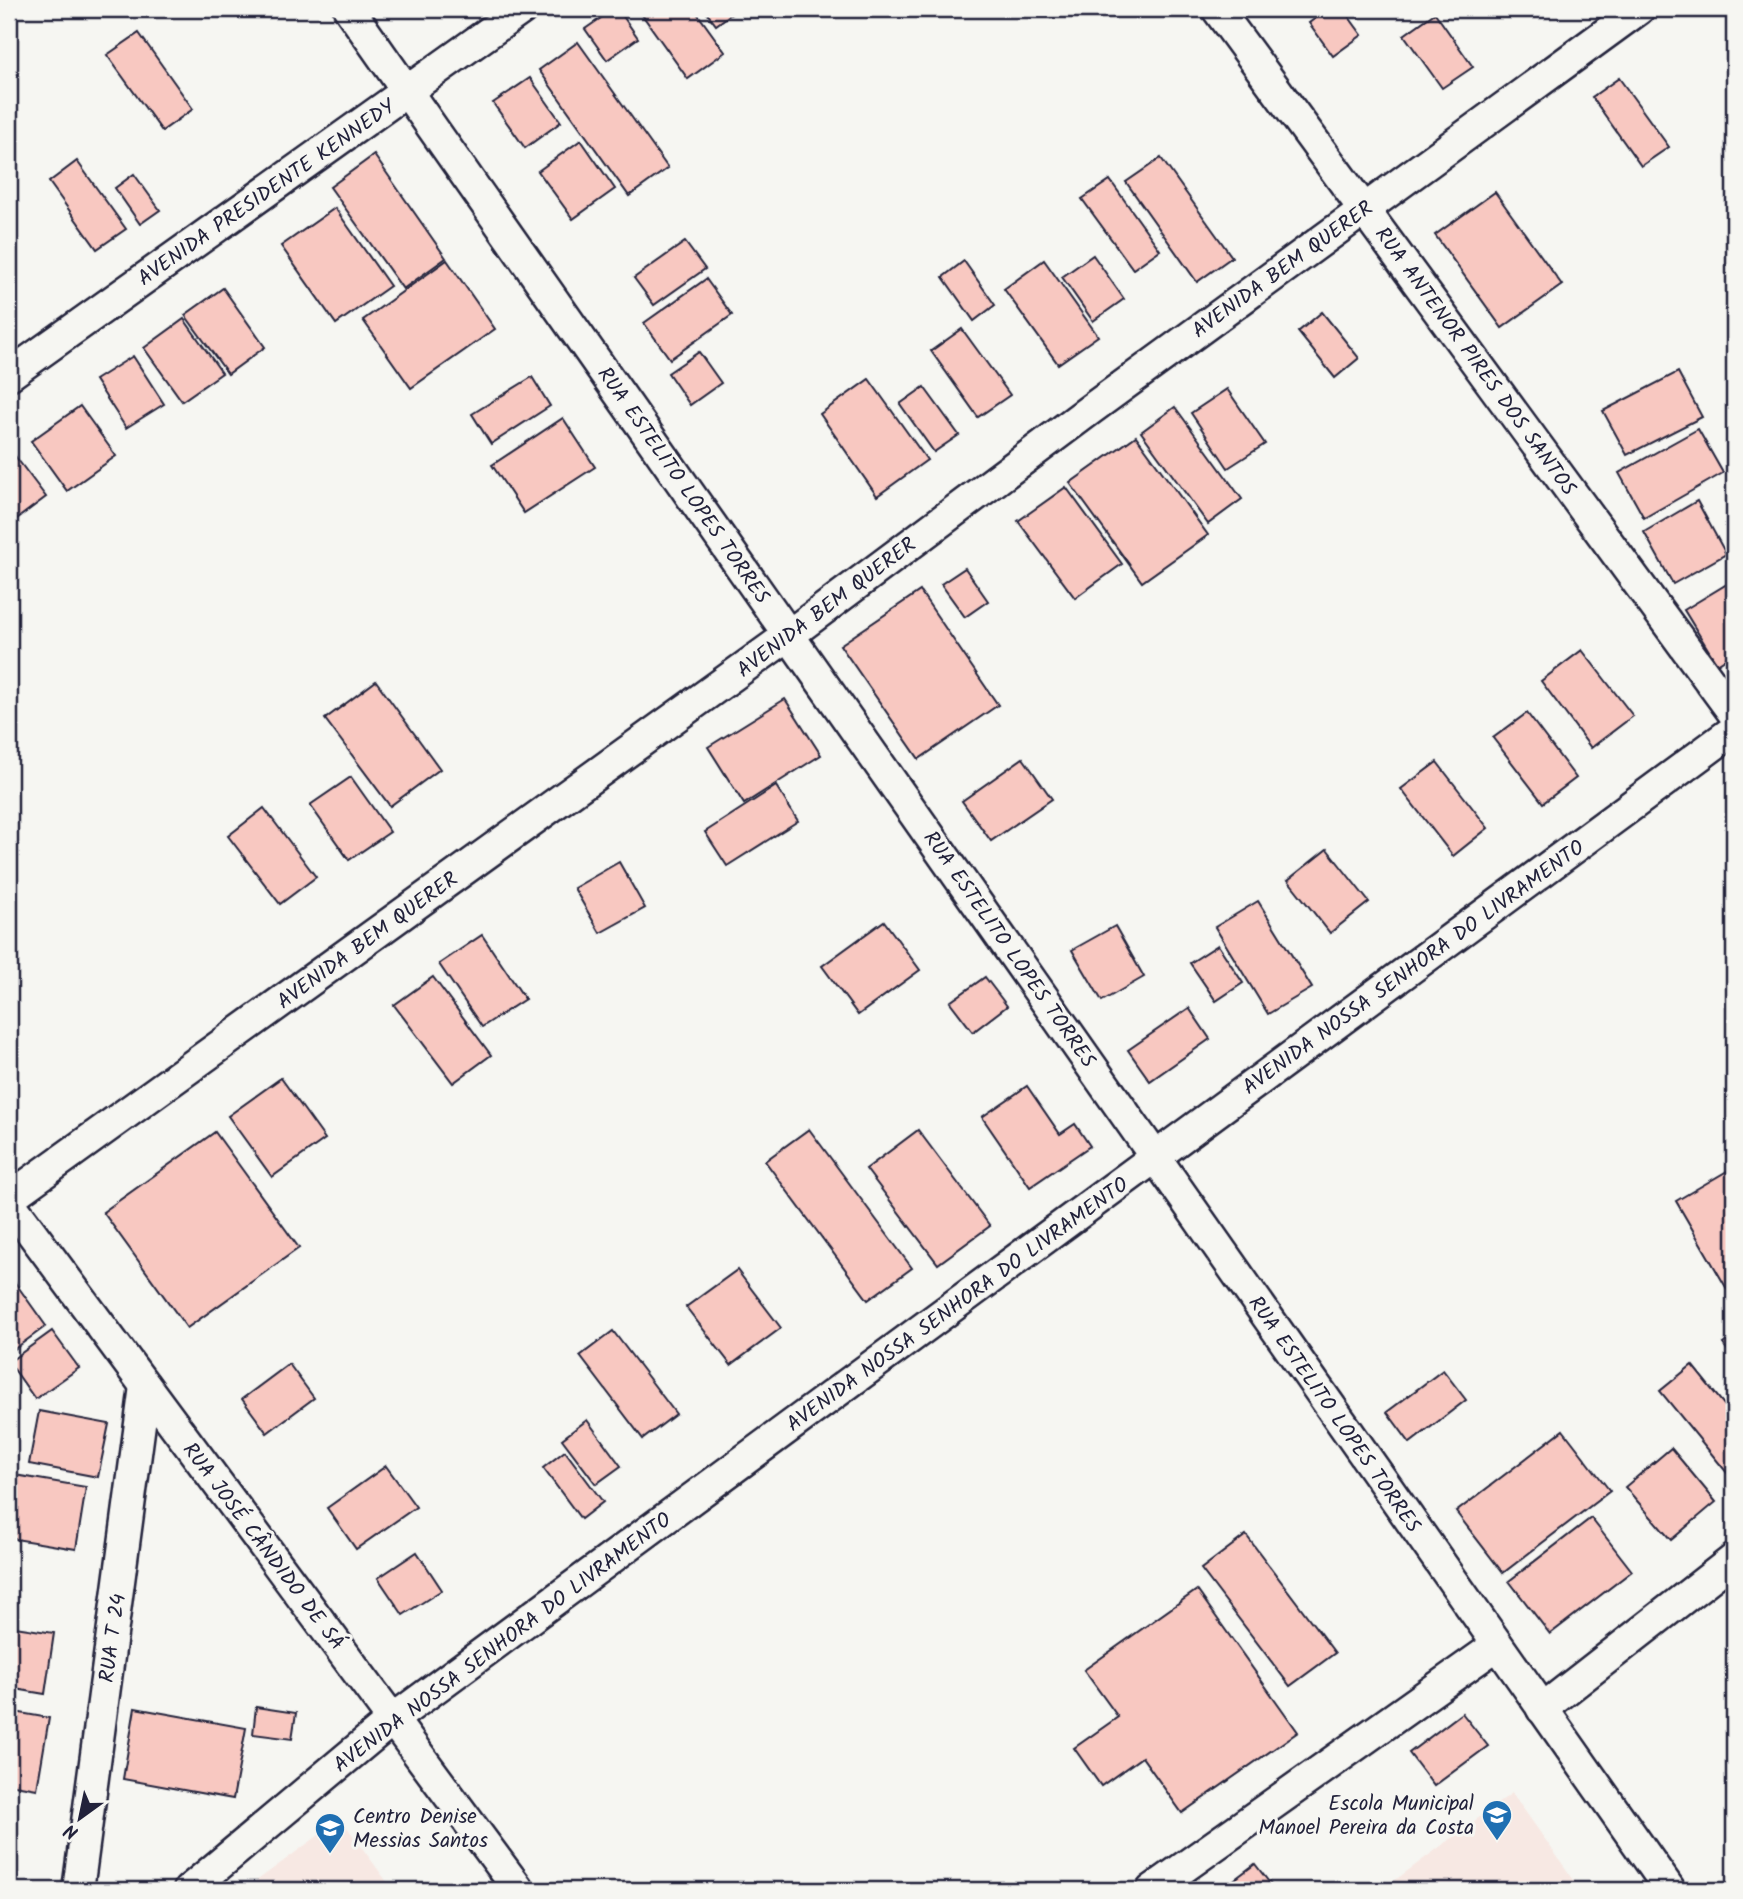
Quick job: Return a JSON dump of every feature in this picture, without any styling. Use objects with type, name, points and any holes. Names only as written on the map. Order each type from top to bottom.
[{"type":"street","name":"RUA ESTELITO LOPES TORRES","points":[[349,9],[1670,1890]]},
{"type":"street","name":"AVENIDA PRESIDENTE KENNEDY","points":[[9,375],[522,9]]},
{"type":"street","name":"RUA ANTENOR PIRES DOS SANTOS","points":[[1217,9],[1734,714]]},
{"type":"street","name":"AVENIDA BEM QUERER","points":[[9,1200],[789,635],[1091,409],[1639,9]]},
{"type":"street","name":"AVENIDA NOSSA SENHORA DO LIVRAMENTO","points":[[189,1890],[392,1720],[1734,730]]},
{"type":"street","name":"RUA JOSÉ CÂNDIDO DE SÁ","points":[[9,1200],[519,1890]]},
{"type":"street","name":"RUA T 24","points":[[78,1890],[145,1387]]},
{"type":"street","points":[[1542,1709],[1734,1559]]},
{"type":"street","points":[[1152,1890],[1497,1645]]},
{"type":"shaded area","name":"Escola Municipal Manoel Pereira da Costa","points":[[1512,1793],[1581,1890],[1382,1890]]},
{"type":"shaded area","name":"Centro Denise Messias Santos","points":[[341,1819],[393,1890],[244,1890]]},
{"type":"building","points":[[618,9],[638,38],[607,60],[585,29]]},
{"type":"building","points":[[638,9],[694,9],[725,52],[688,79]]},
{"type":"building","points":[[704,9],[738,9],[716,25]]},
{"type":"building","points":[[1045,9],[1064,9],[1051,18]]},
{"type":"building","points":[[1328,9],[1343,9],[1362,35],[1333,56],[1309,23]]},
{"type":"building","points":[[1435,13],[1473,67],[1442,88],[1404,35]]},
{"type":"building","points":[[139,33],[193,109],[162,131],[107,55]]},
{"type":"building","points":[[578,42],[668,168],[629,196],[539,70]]},
{"type":"building","points":[[530,78],[561,122],[525,148],[493,103]]},
{"type":"building","points":[[1619,78],[1669,147],[1641,166],[1592,97]]},
{"type":"building","points":[[581,140],[615,189],[573,219],[538,171]]},
{"type":"building","points":[[374,155],[446,258],[403,289],[330,187]]},
{"type":"building","points":[[1161,158],[1232,257],[1197,282],[1126,182]]},
{"type":"building","points":[[77,161],[126,229],[97,249],[49,182]]},
{"type":"building","points":[[134,174],[160,210],[140,224],[115,188]]},
{"type":"building","points":[[1110,180],[1160,250],[1133,269],[1082,199]]},
{"type":"building","points":[[1495,192],[1562,285],[1502,328],[1435,235]]},
{"type":"building","points":[[335,208],[390,286],[336,324],[281,246]]},
{"type":"building","points":[[685,242],[705,269],[654,305],[634,278]]},
{"type":"building","points":[[1093,255],[1124,299],[1093,321],[1062,277]]},
{"type":"building","points":[[447,260],[495,329],[411,388],[363,320]]},
{"type":"building","points":[[1044,260],[1098,336],[1058,364],[1004,289]]},
{"type":"building","points":[[964,261],[995,305],[974,321],[943,277]]},
{"type":"building","points":[[706,279],[732,315],[670,359],[644,323]]},
{"type":"building","points":[[223,288],[265,347],[228,374],[185,315]]},
{"type":"building","points":[[1322,312],[1359,358],[1335,378],[1298,332]]},
{"type":"building","points":[[184,319],[222,373],[182,401],[144,348]]},
{"type":"building","points":[[962,329],[1010,395],[978,417],[931,351]]},
{"type":"building","points":[[699,352],[721,383],[690,405],[668,373]]},
{"type":"building","points":[[133,356],[164,404],[126,428],[95,380]]},
{"type":"building","points":[[1678,372],[1702,417],[1627,455],[1603,411]]},
{"type":"building","points":[[532,377],[550,406],[491,444],[472,414]]},
{"type":"building","points":[[869,379],[927,460],[877,496],[820,414]]},
{"type":"building","points":[[924,387],[959,435],[934,452],[900,404]]},
{"type":"building","points":[[1227,389],[1265,444],[1228,468],[1191,413]]},
{"type":"building","points":[[80,406],[116,456],[67,491],[31,441]]},
{"type":"building","points":[[1175,407],[1242,499],[1208,524],[1141,432]]},
{"type":"building","points":[[563,418],[595,467],[524,513],[492,465]]},
{"type":"building","points":[[1698,429],[1723,473],[1644,518],[1619,473]]},
{"type":"building","points":[[1136,436],[1208,535],[1142,582],[1070,483]]},
{"type":"building","points":[[9,448],[46,497],[10,524],[9,521]]},
{"type":"building","points":[[1066,487],[1122,564],[1075,598],[1018,521]]},
{"type":"building","points":[[1697,501],[1726,554],[1673,584],[1644,532]]},
{"type":"building","points":[[965,568],[988,601],[965,617],[941,584]]},
{"type":"building","points":[[1732,581],[1734,653],[1717,664],[1684,610]]},
{"type":"building","points":[[920,591],[998,705],[919,759],[840,645]]},
{"type":"building","points":[[1582,650],[1633,716],[1591,748],[1541,681]]},
{"type":"building","points":[[376,681],[440,769],[390,806],[325,719]]},
{"type":"building","points":[[785,699],[821,755],[744,804],[708,747]]},
{"type":"building","points":[[1527,713],[1576,778],[1543,803],[1493,738]]},
{"type":"building","points":[[1023,758],[1052,799],[991,841],[962,801]]},
{"type":"building","points":[[1437,762],[1488,828],[1453,856],[1401,789]]},
{"type":"building","points":[[351,777],[390,832],[349,860],[310,805]]},
{"type":"building","points":[[776,786],[798,821],[727,866],[705,832]]},
{"type":"building","points":[[264,808],[316,877],[280,904],[228,836]]},
{"type":"building","points":[[1327,849],[1369,902],[1330,933],[1288,880]]},
{"type":"building","points":[[619,862],[645,908],[600,933],[574,888]]},
{"type":"building","points":[[1258,901],[1312,988],[1268,1014],[1215,927]]},
{"type":"building","points":[[884,921],[920,970],[858,1015],[822,966]]},
{"type":"building","points":[[1115,926],[1144,977],[1102,1001],[1072,950]]},
{"type":"building","points":[[482,935],[525,999],[482,1027],[439,964]]},
{"type":"building","points":[[1218,945],[1243,983],[1216,1001],[1190,963]]},
{"type":"building","points":[[433,977],[491,1055],[453,1083],[394,1005]]},
{"type":"building","points":[[985,977],[1007,1006],[973,1032],[950,1002]]},
{"type":"building","points":[[1189,1008],[1210,1039],[1150,1081],[1128,1050]]},
{"type":"building","points":[[281,1078],[325,1139],[272,1177],[228,1116]]},
{"type":"building","points":[[1027,1086],[1060,1134],[1075,1124],[1090,1146],[1030,1187],[982,1117]]},
{"type":"building","points":[[809,1129],[912,1268],[868,1300],[765,1161]]},
{"type":"building","points":[[918,1130],[990,1226],[938,1264],[866,1169]]},
{"type":"building","points":[[215,1132],[299,1248],[187,1328],[103,1212]]},
{"type":"building","points":[[1734,1167],[1734,1301],[1676,1201]]},
{"type":"building","points":[[737,1270],[781,1328],[731,1365],[686,1307]]},
{"type":"building","points":[[9,1274],[46,1326],[9,1353]]},
{"type":"building","points":[[52,1331],[79,1368],[35,1399],[9,1362]]},
{"type":"building","points":[[613,1331],[676,1414],[643,1439],[580,1356]]},
{"type":"building","points":[[1734,1336],[1734,1359],[1723,1344]]},
{"type":"building","points":[[289,1364],[314,1398],[267,1433],[242,1399]]},
{"type":"building","points":[[1692,1365],[1734,1417],[1734,1469],[1728,1474],[1660,1391]]},
{"type":"building","points":[[1443,1370],[1466,1400],[1410,1443],[1387,1412]]},
{"type":"building","points":[[39,1411],[109,1424],[98,1477],[29,1464]]},
{"type":"building","points":[[587,1420],[621,1466],[596,1484],[562,1439]]},
{"type":"building","points":[[1563,1430],[1610,1491],[1503,1573],[1456,1512]]},
{"type":"building","points":[[1671,1448],[1716,1502],[1671,1540],[1625,1487]]},
{"type":"building","points":[[565,1451],[603,1502],[581,1519],[543,1468]]},
{"type":"building","points":[[386,1466],[416,1507],[356,1549],[327,1508]]},
{"type":"building","points":[[9,1474],[86,1487],[76,1549],[9,1538]]},
{"type":"building","points":[[1591,1518],[1632,1571],[1550,1634],[1509,1581]]},
{"type":"building","points":[[1246,1535],[1335,1653],[1290,1686],[1201,1569]]},
{"type":"building","points":[[417,1552],[442,1590],[403,1615],[378,1578]]},
{"type":"building","points":[[1197,1590],[1298,1732],[1182,1813],[1142,1757],[1101,1786],[1074,1748],[1118,1717],[1084,1670]]},
{"type":"building","points":[[9,1626],[54,1633],[45,1694],[9,1688]]},
{"type":"building","points":[[256,1707],[296,1713],[292,1739],[253,1734]]},
{"type":"building","points":[[135,1708],[246,1728],[233,1799],[123,1779]]},
{"type":"building","points":[[9,1711],[49,1718],[37,1789],[9,1784]]},
{"type":"building","points":[[1462,1713],[1488,1746],[1434,1786],[1409,1753]]},
{"type":"building","points":[[1255,1864],[1275,1890],[1223,1888]]},
{"type":"place","name":"Escola Municipal Manoel Pereira da Costa","points":[[1497,1842]]},
{"type":"place","name":"Centro Denise Messias Santos","points":[[330,1855]]}]
